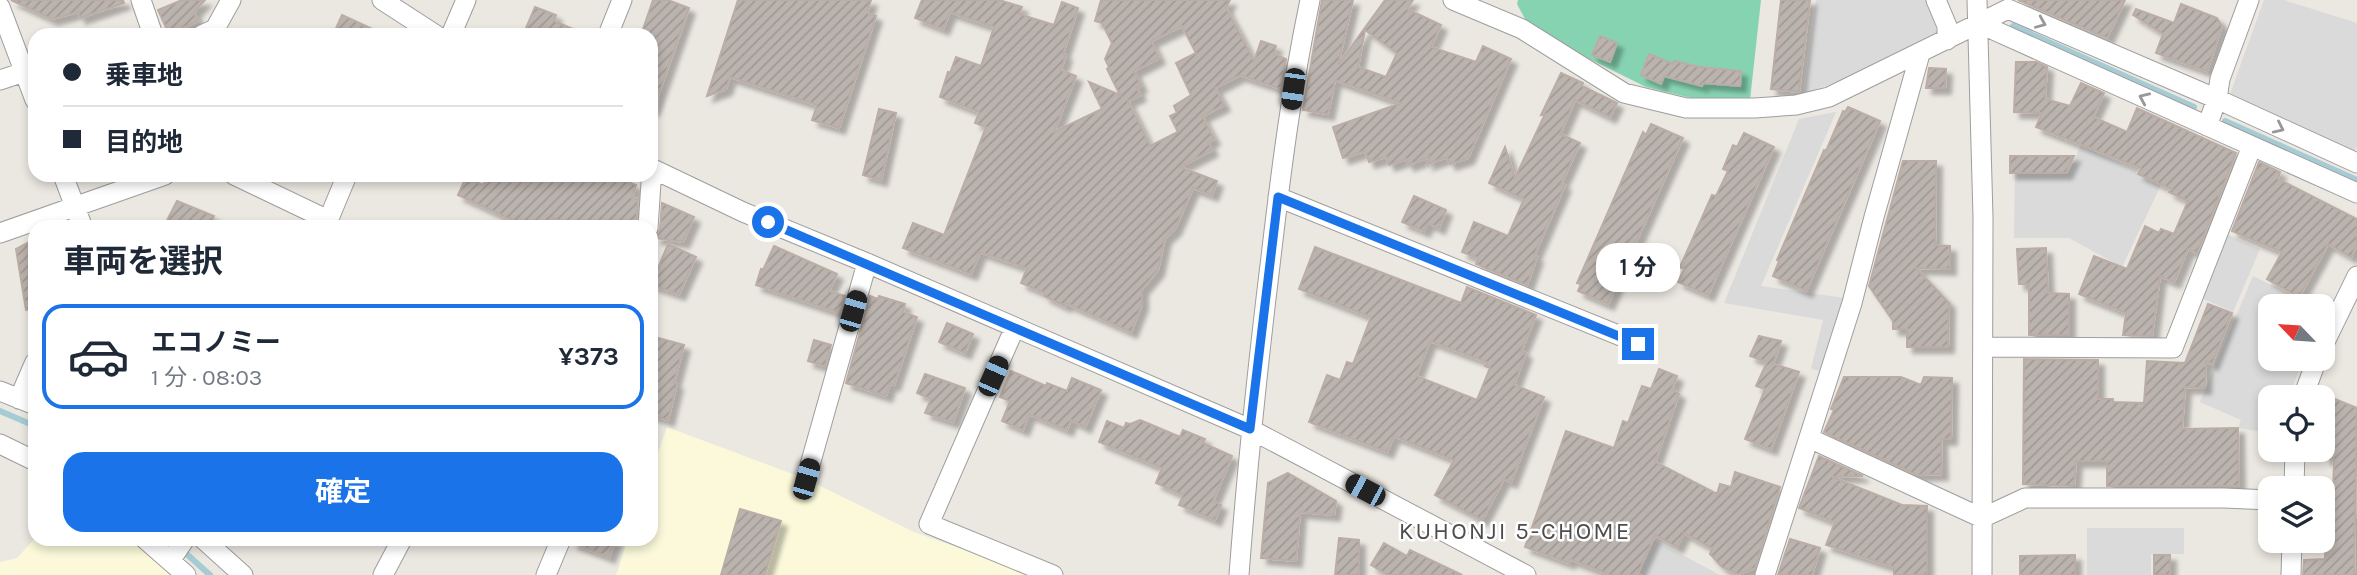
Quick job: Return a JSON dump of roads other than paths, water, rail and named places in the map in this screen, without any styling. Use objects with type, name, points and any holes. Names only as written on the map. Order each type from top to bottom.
[{"type":"street","points":[[141,0],[151,28]]},
{"type":"street","points":[[216,28],[231,0]]},
{"type":"street","points":[[382,0],[407,26]]},
{"type":"street","points":[[454,28],[466,0]]},
{"type":"street","points":[[611,28],[622,0]]},
{"type":"street","points":[[1239,575],[1250,429],[1278,197],[1296,63],[1310,0]]},
{"type":"street","points":[[1453,0],[1522,29],[1624,93],[1686,108],[1796,105],[1829,97],[2008,9],[2357,163]]},
{"type":"street","points":[[1936,0],[1947,26],[1947,40]]},
{"type":"street","points":[[1977,0],[1983,347],[1982,575]]},
{"type":"street","points":[[2207,126],[2217,99],[2220,79],[2249,0]]},
{"type":"street","points":[[0,7],[28,82]]},
{"type":"street","points":[[1979,23],[2357,193]]},
{"type":"street","points":[[1765,575],[1852,303],[1920,54]]},
{"type":"street","points":[[0,80],[24,72]]},
{"type":"street","points":[[1983,347],[2173,348],[2252,146]]},
{"type":"street","points":[[658,171],[743,212],[1250,429],[1501,569],[1526,575]]},
{"type":"street","points":[[65,182],[80,220]]},
{"type":"street","points":[[36,220],[144,182]]},
{"type":"street","points":[[246,182],[319,220]]},
{"type":"street","points":[[329,220],[343,182]]},
{"type":"street","points":[[648,220],[650,182]]},
{"type":"street","points":[[1278,197],[1638,344]]},
{"type":"street","points":[[0,233],[28,223]]},
{"type":"street","points":[[806,479],[867,263]]},
{"type":"street","points":[[2335,321],[2357,276]]},
{"type":"street","points":[[1015,327],[929,524],[1053,575]]},
{"type":"street","points":[[0,391],[27,402]]},
{"type":"street","points":[[1809,438],[1982,518],[2025,498],[2258,499]]},
{"type":"street","points":[[0,444],[28,458]]},
{"type":"street","points":[[153,546],[186,575]]},
{"type":"street","points":[[170,561],[180,546]]},
{"type":"street","points":[[211,546],[243,575]]},
{"type":"street","points":[[383,575],[398,546]]},
{"type":"street","points":[[546,575],[558,546]]},
{"type":"street","points":[[2291,575],[2292,553]]},
{"type":"waterway","points":[[2013,26],[2194,107]]},
{"type":"waterway","points":[[2225,121],[2357,180]]},
{"type":"waterway","points":[[0,411],[28,423]]},
{"type":"waterway","points":[[178,546],[210,575]]},
{"type":"district","name":"KUHONJI 5-CHOME","points":[[1515,531]]}]
